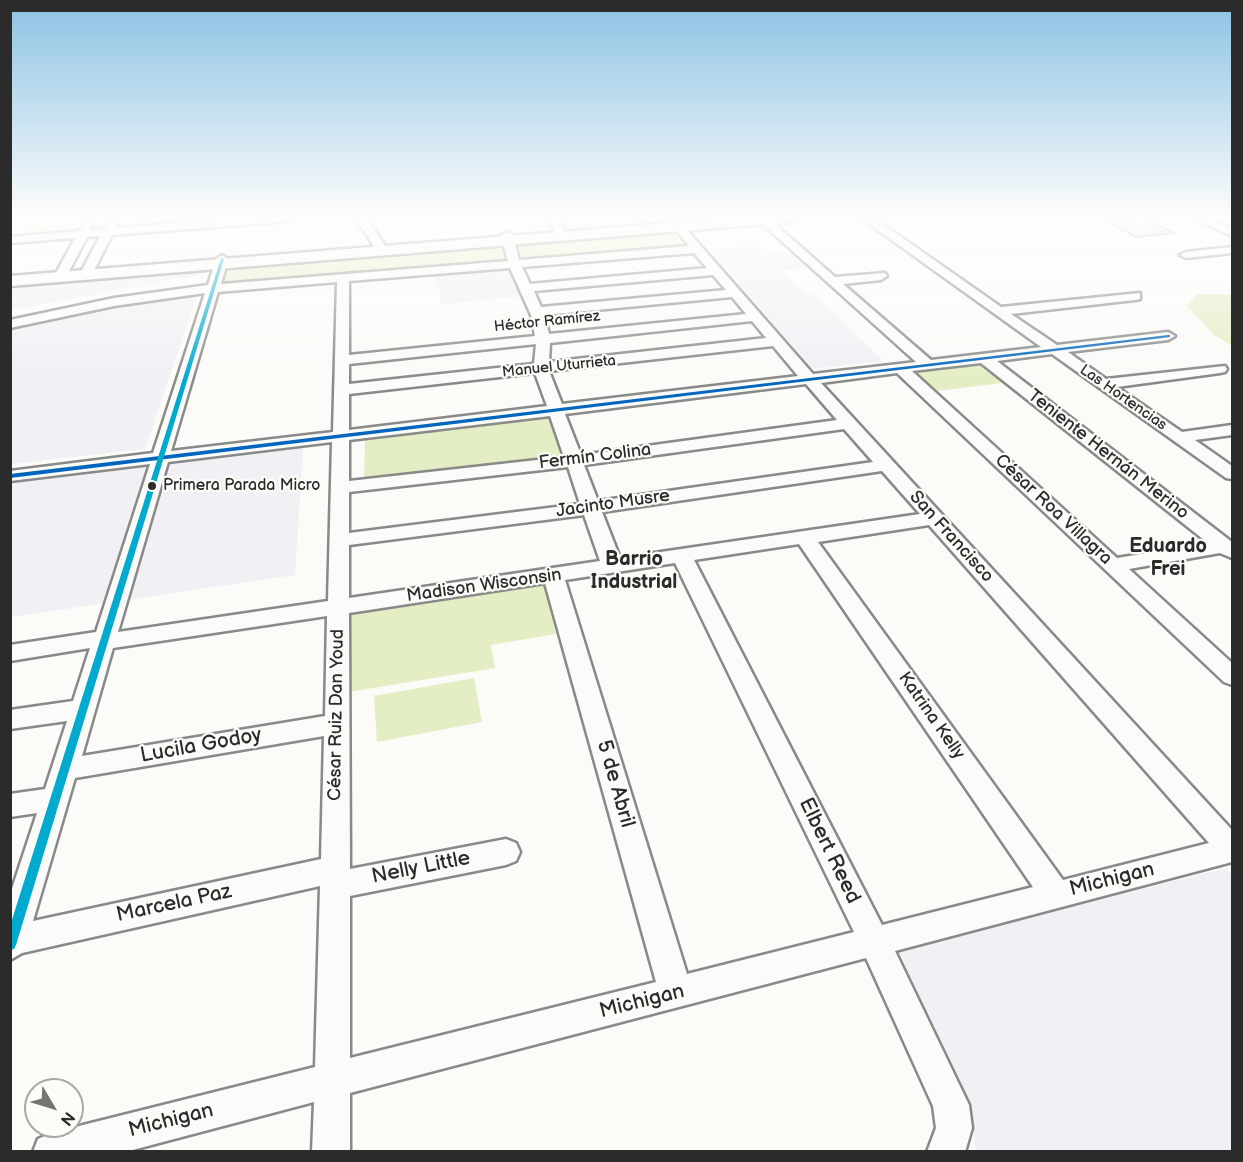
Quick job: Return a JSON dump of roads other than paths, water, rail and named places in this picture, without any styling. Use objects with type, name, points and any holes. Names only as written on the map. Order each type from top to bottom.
[{"type":"main road","points":[[11,276],[84,272]]},
{"type":"main road","points":[[10,281],[61,274]]},
{"type":"street","points":[[10,314],[213,272]]},
{"type":"street","points":[[10,324],[114,302],[215,272]]},
{"type":"street","points":[[11,942],[16,905],[56,798],[219,272]]},
{"type":"street","points":[[241,272],[343,278],[418,272]]},
{"type":"street","points":[[517,272],[526,288],[543,339],[540,369],[613,568]]},
{"type":"street","points":[[526,288],[702,272]]},
{"type":"street","name":"San Francisco","points":[[717,272],[809,379],[1233,849]]},
{"type":"street","points":[[823,272],[928,365]]},
{"type":"street","name":"Las Hortencias","points":[[944,272],[1233,474]]},
{"type":"street","points":[[833,281],[881,276]]},
{"type":"street","name":"César Ruiz Dan Youd","points":[[331,1152],[343,278]]},
{"type":"street","points":[[535,312],[735,293]]},
{"type":"street","points":[[998,310],[1135,296]]},
{"type":"street","name":"Héctor Ramírez","points":[[341,360],[756,317]]},
{"type":"street","points":[[10,476],[1168,336]]},
{"type":"street","name":"Manuel Uturrieta","points":[[341,390],[776,341]]},
{"type":"street","name":"Teniente Hernán Merino","points":[[984,358],[1228,549]]},
{"type":"street","name":"César Roa Villagra","points":[[900,368],[1233,676]]},
{"type":"street","points":[[1103,384],[1220,369]]},
{"type":"street","name":"Fermín Colina","points":[[340,488],[574,461],[849,423]]},
{"type":"street","points":[[1179,437],[1233,430]]},
{"type":"street","name":"Jacinto Musre","points":[[339,540],[592,508],[886,465]]},
{"type":"street","name":"Madison Wisconsin","points":[[10,653],[613,568],[935,518]]},
{"type":"street","name":"Katrina Kelly","points":[[805,538],[1056,894]]},
{"type":"street","points":[[1112,566],[1228,549]]},
{"type":"street","name":"Elbert Reed","points":[[682,556],[874,941],[951,1106],[954,1128],[946,1152]]},
{"type":"street","name":"5 de Abril","points":[[553,575],[676,993]]},
{"type":"street","points":[[10,720],[83,709]]},
{"type":"street","name":"Lucila Godoy","points":[[64,769],[337,724]]},
{"type":"street","points":[[10,806],[56,798]]},
{"type":"street","name":"Michigan","points":[[51,1152],[1233,849]]},
{"type":"street","name":"Nelly Little","points":[[335,877],[506,852]]},
{"type":"street","name":"Marcela Paz","points":[[11,942],[335,877]]},
{"type":"place","name":"Primera Parada Micro","points":[[152,486]]},
{"type":"district","name":"Eduardo Frei","points":[[1168,558]]},
{"type":"district","name":"Barrio Industrial","points":[[634,572]]}]
